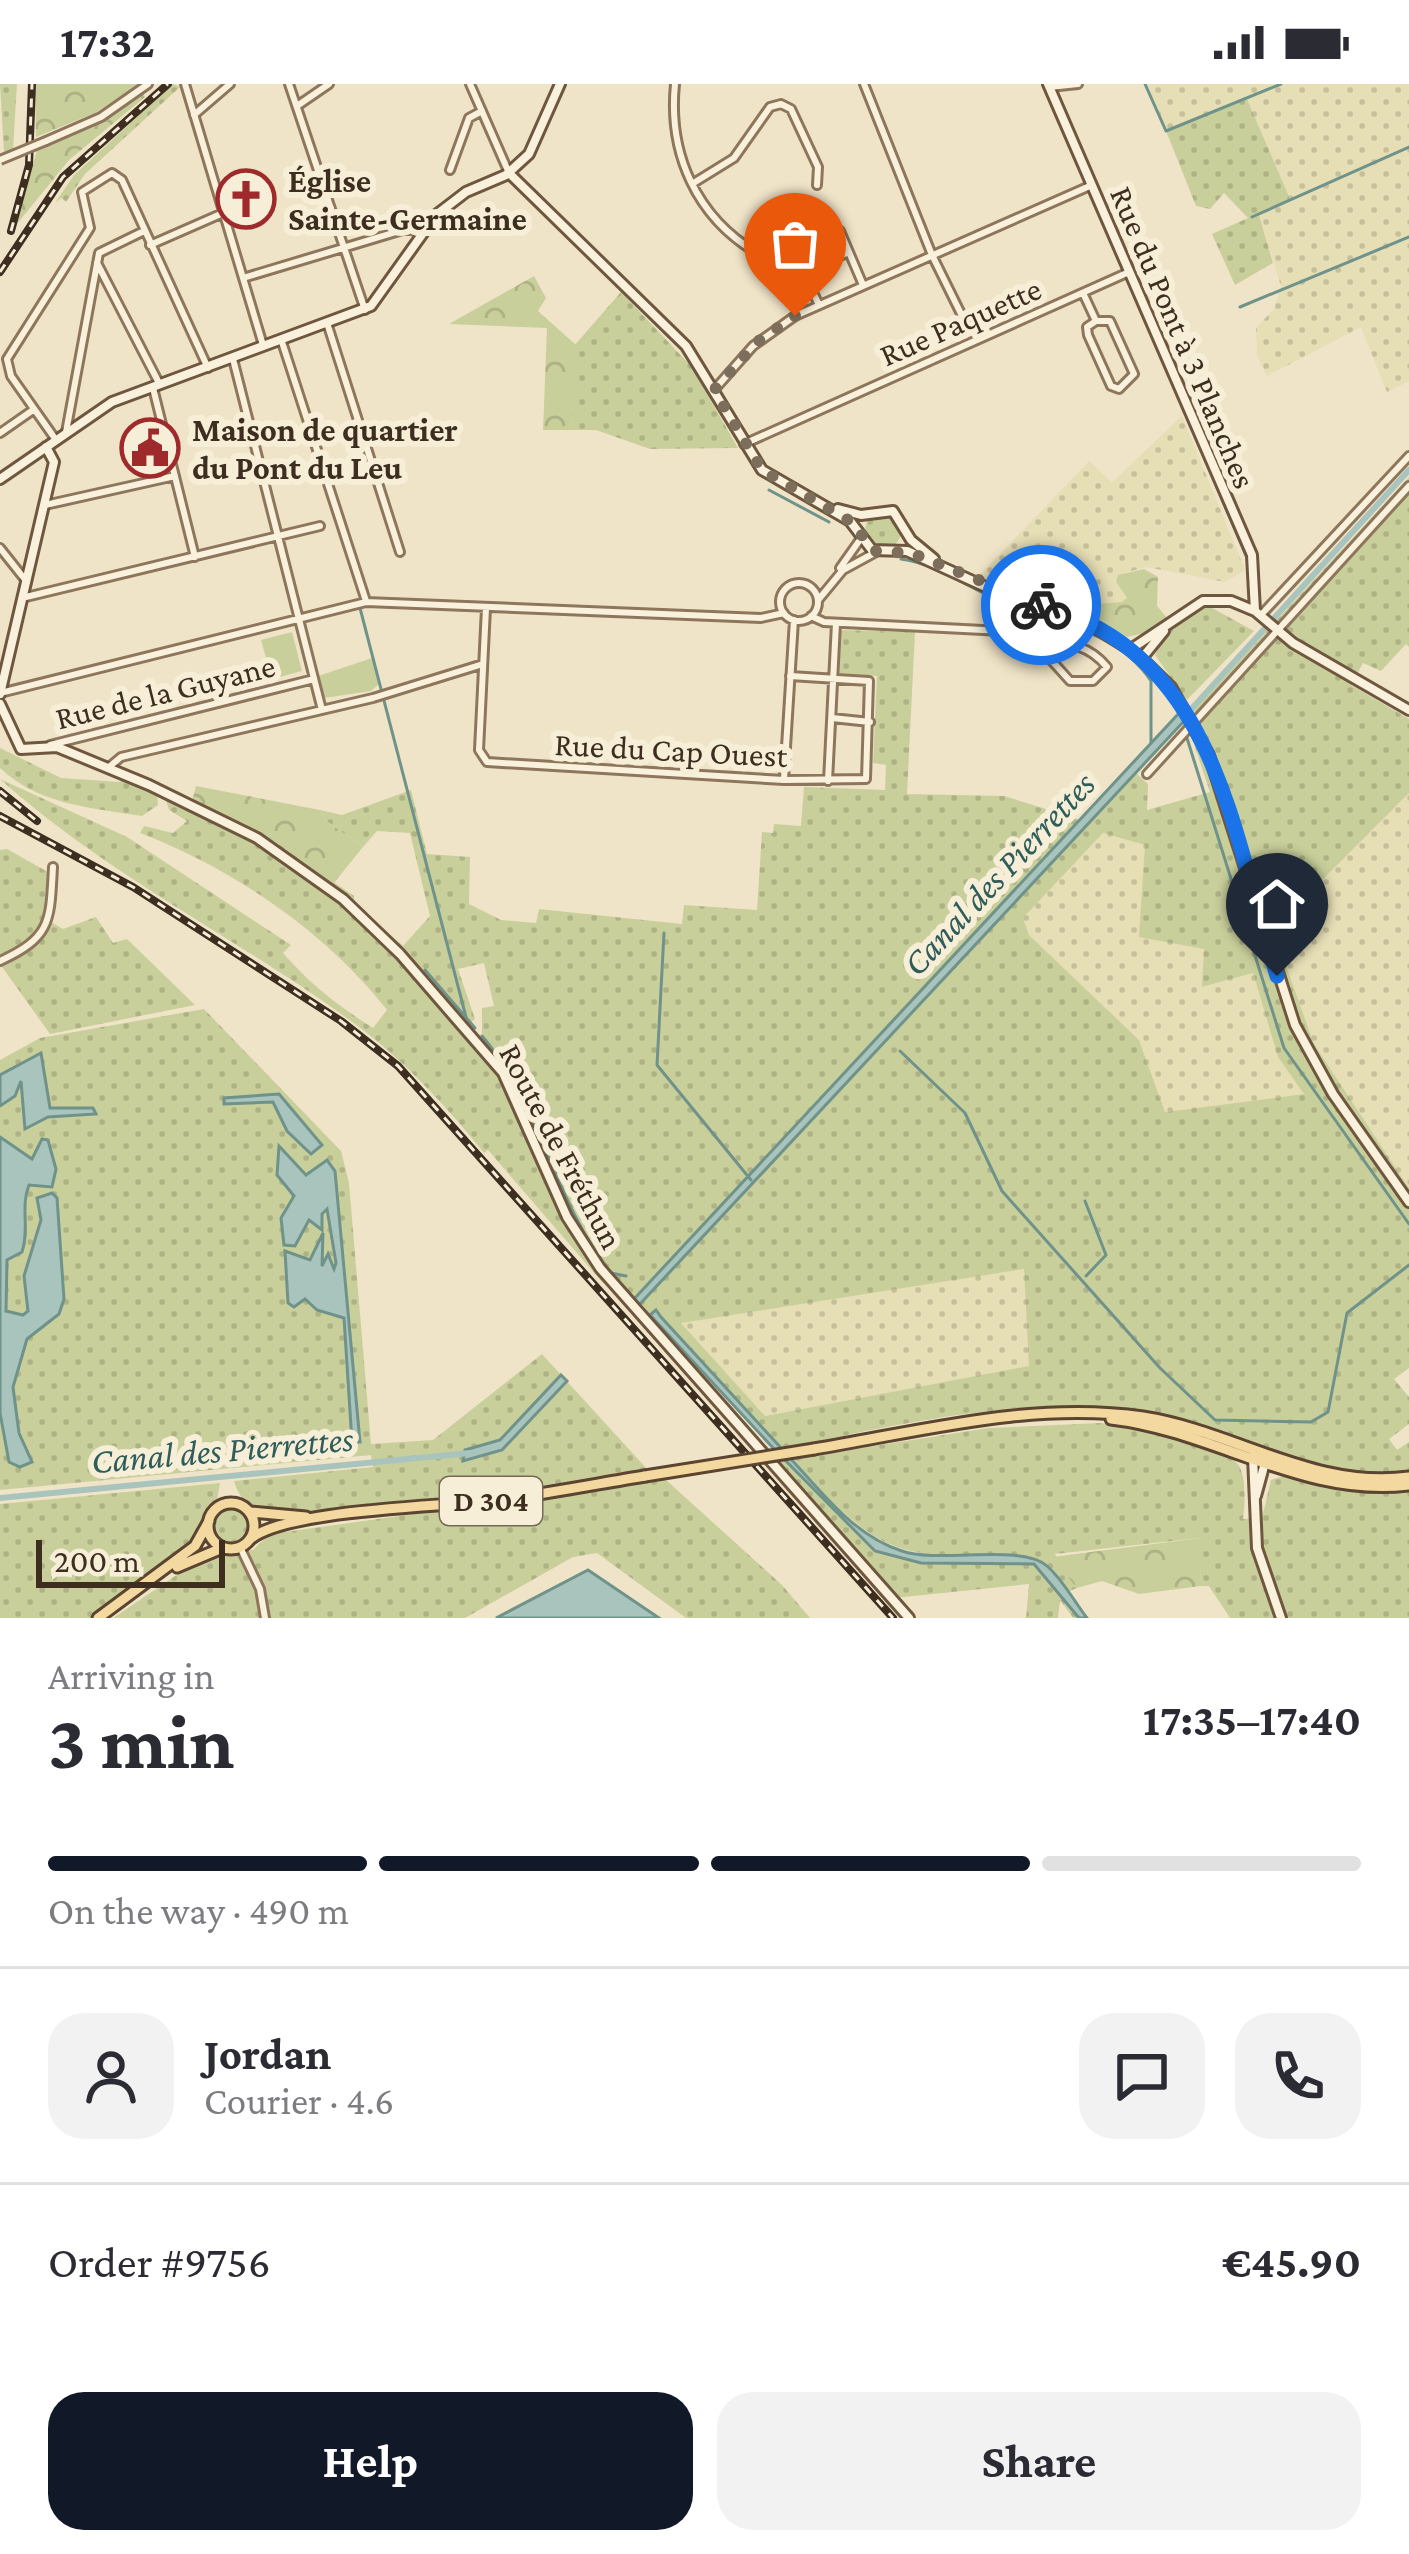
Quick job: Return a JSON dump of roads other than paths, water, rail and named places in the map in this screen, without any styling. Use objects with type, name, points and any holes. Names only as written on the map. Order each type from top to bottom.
[{"type":"main road","name":"D 304","points":[[245,1544],[268,1528],[335,1516],[491,1501],[1040,1412],[1115,1414],[1190,1427],[1266,1459],[1340,1477],[1409,1481]]},
{"type":"main road","points":[[98,1618],[206,1551],[245,1544],[254,1523],[244,1508],[223,1505],[199,1542],[157,1578]]},
{"type":"main road","name":"D 304","points":[[244,1508],[266,1516],[335,1516]]},
{"type":"main road","points":[[209,1521],[212,1539],[226,1549]]},
{"type":"street","points":[[0,160],[101,117],[148,84]]},
{"type":"street","points":[[185,84],[263,348]]},
{"type":"street","points":[[194,115],[230,84]]},
{"type":"street","points":[[289,84],[365,310]]},
{"type":"street","points":[[297,107],[328,84]]},
{"type":"street","points":[[470,84],[509,172],[673,332],[770,478],[821,504],[880,552]]},
{"type":"street","points":[[0,479],[107,405],[365,310],[392,283],[421,232],[455,199],[509,172],[538,142],[560,84]]},
{"type":"street","points":[[675,84],[675,134],[692,185],[736,240],[801,273],[819,305]]},
{"type":"street","points":[[864,84],[932,255],[968,328]]},
{"type":"street","points":[[1049,86],[1078,84]]},
{"type":"street","name":"Rue du Pont à 3 Planches","points":[[1049,86],[1252,555],[1258,613]]},
{"type":"street","points":[[692,185],[731,161],[770,107],[781,104],[791,109],[818,167],[817,185]]},
{"type":"street","points":[[450,170],[469,118],[482,111]]},
{"type":"street","points":[[56,440],[10,376],[8,358],[90,228],[82,192],[117,173],[208,368]]},
{"type":"street","points":[[714,390],[767,334],[819,305],[1092,185]]},
{"type":"street","points":[[150,245],[223,213]]},
{"type":"street","points":[[243,278],[406,229],[421,232]]},
{"type":"street","points":[[66,432],[99,253],[144,231]]},
{"type":"street","points":[[840,231],[863,285]]},
{"type":"street","points":[[801,273],[849,252]]},
{"type":"street","points":[[97,263],[156,386],[195,557]]},
{"type":"street","name":"Rue Paquette","points":[[744,444],[1130,271]]},
{"type":"street","points":[[1083,292],[1096,321]]},
{"type":"street","points":[[1096,321],[1110,321],[1134,374],[1119,389],[1111,386],[1088,335],[1087,327],[1096,321]]},
{"type":"street","points":[[328,326],[400,552]]},
{"type":"street","points":[[282,342],[366,602]]},
{"type":"street","points":[[233,359],[322,710]]},
{"type":"street","points":[[0,433],[34,410]]},
{"type":"street","points":[[46,447],[54,462],[0,693],[366,602],[761,618],[784,613],[794,620],[811,616],[836,623],[1003,631],[1034,641],[1078,644],[1106,668],[1094,681],[1070,681],[1057,673],[1034,641]]},
{"type":"street","points":[[1258,613],[1409,456]]},
{"type":"street","points":[[45,505],[175,476]]},
{"type":"street","points":[[1147,774],[1409,486]]},
{"type":"street","points":[[821,504],[867,515],[890,509],[944,567]]},
{"type":"street","points":[[784,613],[783,593],[827,581],[861,535],[867,515]]},
{"type":"street","points":[[26,597],[320,526]]},
{"type":"street","points":[[893,550],[904,529]]},
{"type":"street","points":[[0,548],[29,582]]},
{"type":"street","points":[[811,616],[850,565],[893,550],[1004,595],[1084,620],[1142,658],[1193,720],[1295,1025],[1333,1094],[1409,1202]]},
{"type":"street","points":[[804,584],[818,602]]},
{"type":"street","points":[[1131,649],[1213,598],[1258,613],[1277,630],[1409,710]]},
{"type":"street","points":[[109,767],[121,757],[394,693],[483,664],[486,608]]},
{"type":"street","points":[[1142,658],[1178,618]]},
{"type":"street","points":[[784,780],[794,620]]},
{"type":"street","points":[[828,782],[836,623]]},
{"type":"street","name":"Rue du Cap Ouest","points":[[483,664],[481,758],[860,782],[866,779],[870,722]]},
{"type":"street","points":[[790,676],[869,681],[870,722],[831,718]]},
{"type":"street","name":"Rue de la Guyane","points":[[0,704],[16,743],[26,751],[314,679]]},
{"type":"street","name":"Route de Fréthun","points":[[46,746],[109,767],[265,842],[325,885],[394,947],[503,1073],[567,1217],[624,1297],[909,1618]]},
{"type":"street","points":[[0,961],[31,946],[44,932],[53,867]]},
{"type":"street","points":[[1254,1454],[1255,1522],[1263,1573],[1281,1618]]},
{"type":"street","points":[[1255,1522],[1266,1459]]},
{"type":"street","points":[[245,1544],[265,1618]]},
{"type":"water","points":[[1181,711],[1185,720],[639,1305],[634,1299]]},
{"type":"water","points":[[41,1053],[50,1108],[93,1108],[96,1114],[48,1117],[25,1129],[21,1081],[15,1096],[0,1106],[0,1075]]},
{"type":"water","points":[[279,1094],[322,1145],[311,1154],[287,1131],[273,1102],[224,1104],[224,1098]]},
{"type":"water","points":[[0,1137],[32,1159],[42,1139],[48,1140],[56,1169],[52,1187],[29,1185],[22,1252],[7,1260],[6,1311],[23,1315],[28,1311],[24,1276],[41,1220],[37,1198],[52,1193],[57,1198],[64,1299],[59,1314],[27,1339],[13,1387],[19,1433],[32,1462],[20,1467],[9,1462],[0,1413]]},
{"type":"water","points":[[279,1146],[306,1175],[327,1160],[335,1171],[360,1442],[352,1442],[344,1318],[317,1310],[305,1299],[294,1307],[288,1303],[285,1251],[310,1260],[323,1233],[322,1266],[328,1254],[334,1269],[336,1263],[327,1209],[322,1214],[322,1230],[309,1220],[295,1246],[284,1245],[281,1218],[294,1196],[277,1175]]},
{"type":"water","points":[[656,1310],[782,1449],[775,1450],[650,1315]]},
{"type":"water","points":[[561,1375],[567,1381],[502,1450],[463,1461],[465,1450],[500,1440]]},
{"type":"water","points":[[789,1457],[840,1512],[885,1544],[937,1556],[1035,1559],[1053,1572],[1087,1618],[1079,1618],[1034,1564],[921,1563],[875,1551],[783,1458]]},
{"type":"water","points":[[588,1570],[659,1618],[496,1618]]},
{"type":"waterway","points":[[1145,84],[1166,131],[1281,84]]},
{"type":"waterway","points":[[1252,217],[1409,147]]},
{"type":"waterway","points":[[1240,307],[1409,237]]},
{"type":"waterway","points":[[1129,281],[1155,340]]},
{"type":"waterway","points":[[1187,417],[1250,565]]},
{"type":"waterway","name":"Canal des Pierrettes","points":[[1185,716],[1409,470]]},
{"type":"waterway","points":[[769,490],[829,522]]},
{"type":"waterway","points":[[901,559],[925,565],[1119,649],[1151,681],[1151,743]]},
{"type":"waterway","points":[[360,608],[466,1017]]},
{"type":"waterway","points":[[1186,735],[1284,1048],[1409,1224]]},
{"type":"waterway","points":[[331,895],[360,921]]},
{"type":"waterway","points":[[664,933],[657,1065],[751,1180]]},
{"type":"waterway","points":[[425,970],[475,1028]]},
{"type":"waterway","points":[[482,1036],[519,1092],[591,1245],[611,1273],[626,1276]]},
{"type":"waterway","points":[[900,1051],[965,1113],[1002,1191],[1160,1368],[1215,1420],[1311,1422],[1328,1412],[1347,1313],[1409,1265]]},
{"type":"waterway","points":[[524,1129],[560,1213]]},
{"type":"waterway","points":[[1085,1201],[1106,1255],[1086,1276]]},
{"type":"waterway","name":"Canal des Pierrettes","points":[[0,1498],[470,1453]]},
{"type":"railway","points":[[11,231],[29,165],[32,84]]},
{"type":"railway","points":[[0,272],[63,177],[168,84]]},
{"type":"railway","points":[[0,791],[37,821]]},
{"type":"railway","points":[[0,816],[133,887],[341,1021],[398,1066],[893,1618]]},
{"type":"place","name":"Église Sainte-Germaine","points":[[246,199]]},
{"type":"place","name":"Maison de quartier du Pont du Leu","points":[[150,448]]}]
